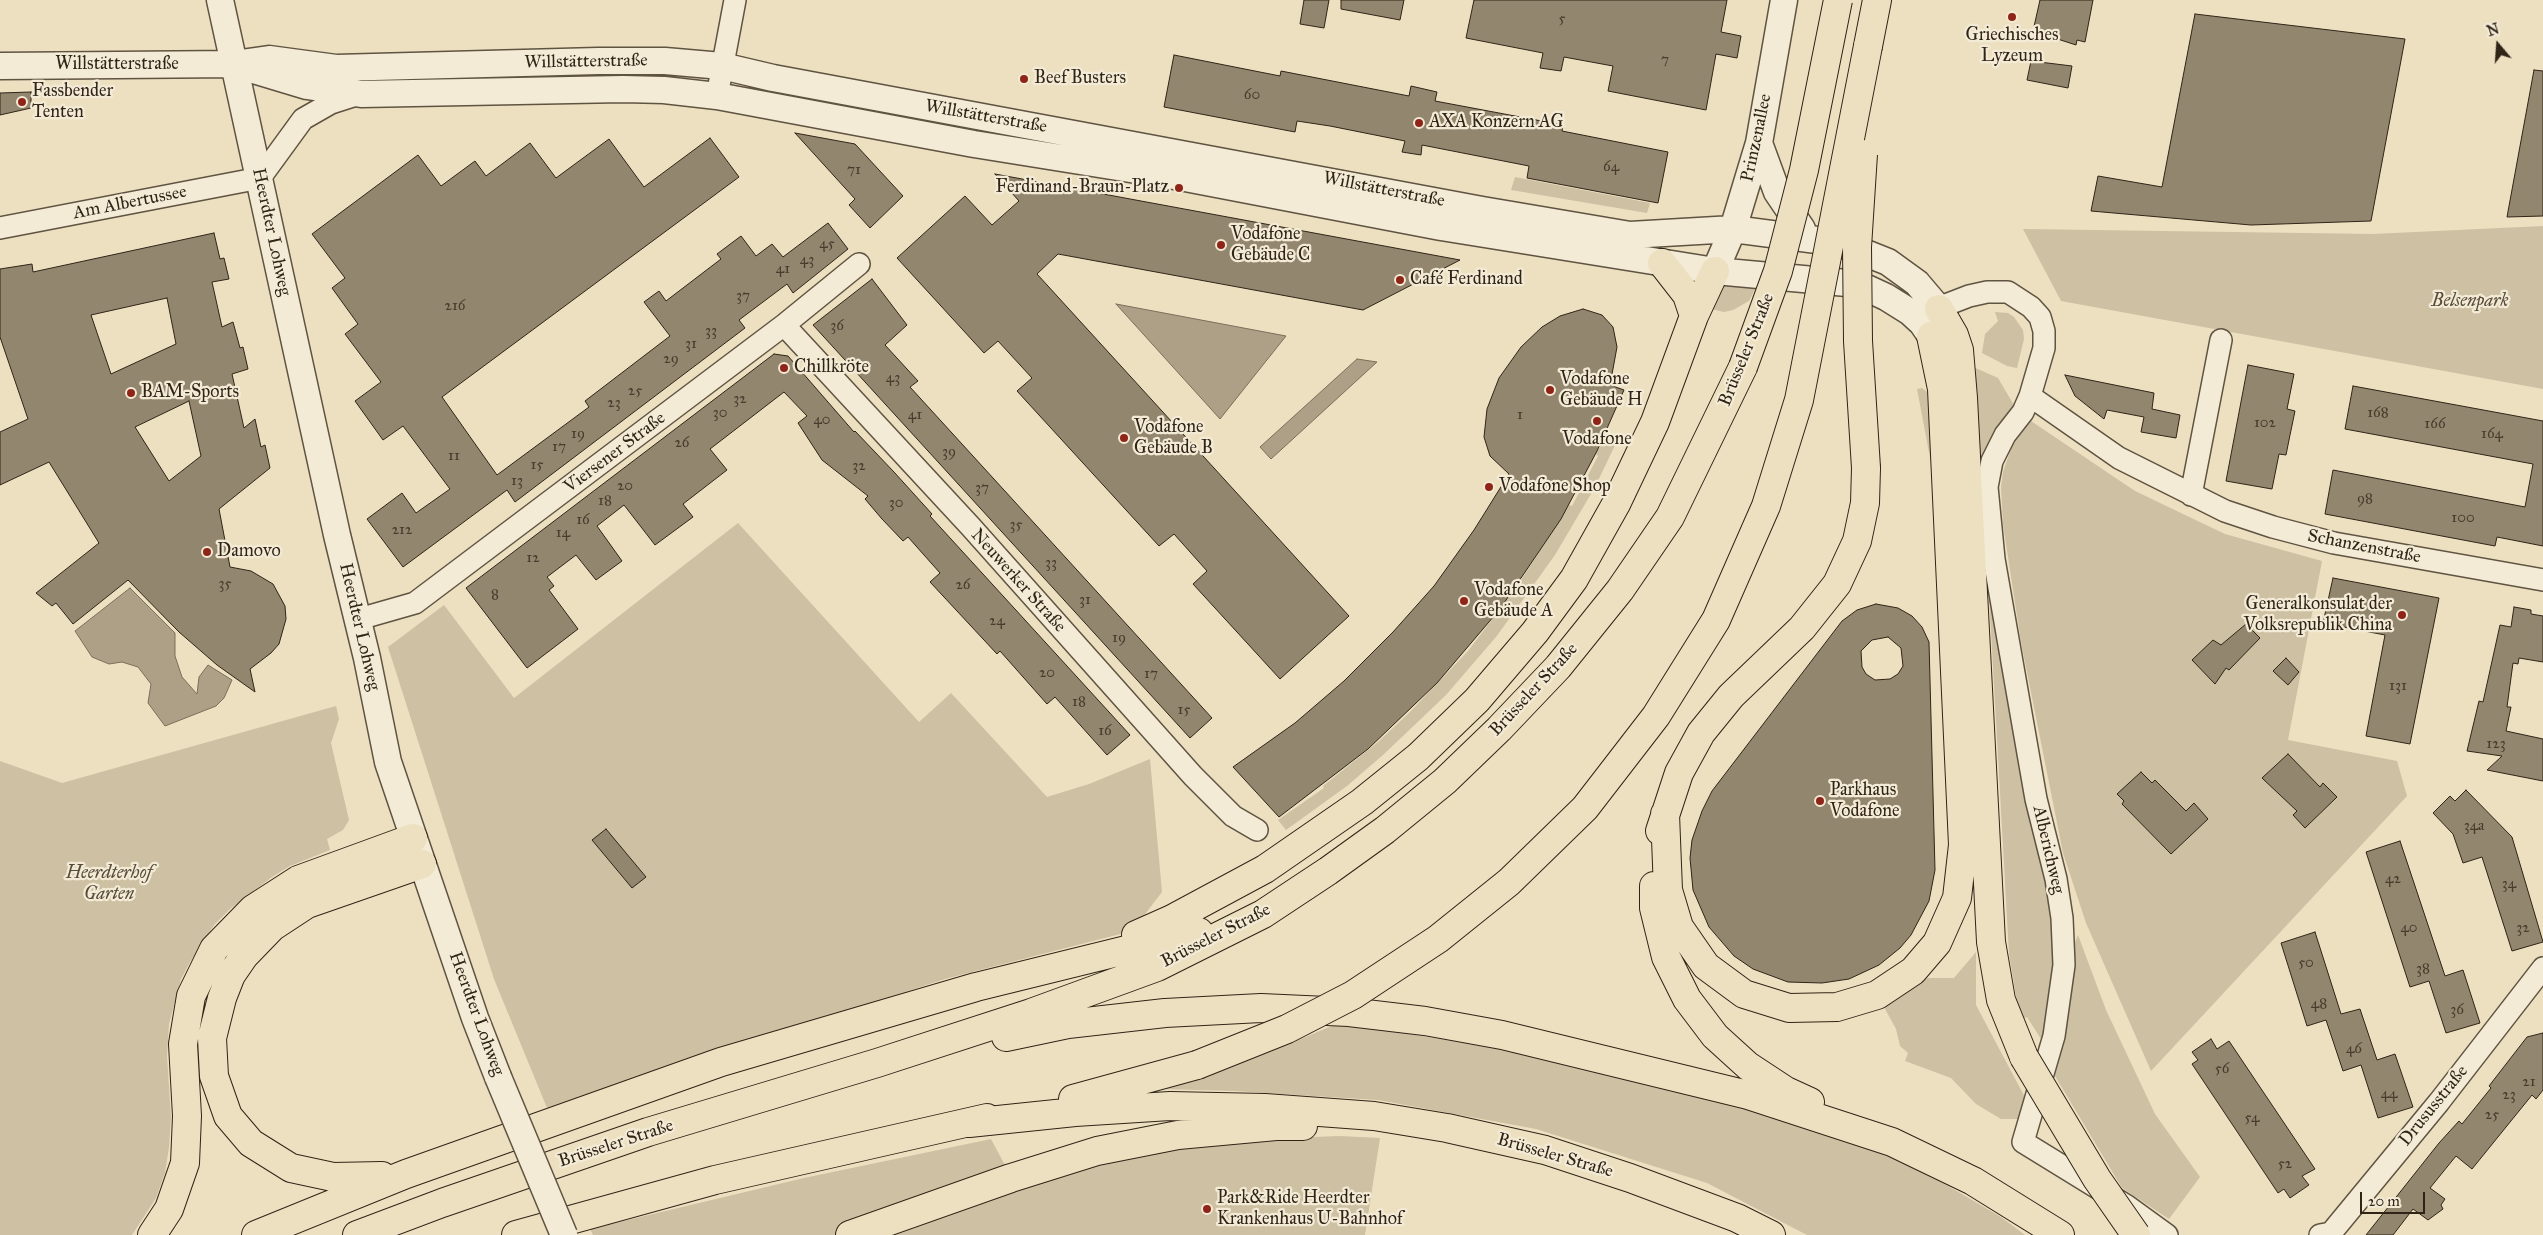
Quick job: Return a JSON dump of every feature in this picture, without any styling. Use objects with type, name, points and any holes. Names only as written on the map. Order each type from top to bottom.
[{"type":"highway","name":"Brüsseler Straße","points":[[357,1235],[442,1203],[648,1132],[877,1063],[1031,1013],[1158,967],[1263,914],[1385,830],[1445,781],[1500,729],[1558,667],[1620,590],[1670,517],[1743,367],[1778,272],[1804,170],[1838,0]]},
{"type":"highway","name":"Brüsseler Straße","points":[[516,1235],[715,1180],[1111,1090],[1197,1065],[1287,1029],[1353,995],[1438,939],[1509,882],[1585,808],[1656,716],[1716,620],[1771,488],[1799,400],[1877,0]]},
{"type":"highway","points":[[1868,46],[1874,68],[1860,188],[1857,247],[1858,341],[1866,468],[1865,503],[1857,541],[1837,584],[1802,628],[1731,696],[1701,733],[1679,772],[1653,854],[1654,908],[1666,958],[1687,999],[1715,1036],[1748,1066],[1786,1091],[1892,1142]]},
{"type":"highway","points":[[1662,263],[1687,295],[1694,316]]},
{"type":"highway","points":[[1070,963],[1172,919],[1265,869],[1362,802],[1418,757],[1477,700],[1535,632],[1574,579],[1639,457],[1655,422],[1694,316],[1715,271]]},
{"type":"highway","points":[[1939,309],[1954,335],[1959,350],[1991,942],[2001,1000],[2024,1057],[2097,1179],[2136,1235]]},
{"type":"highway","points":[[1666,814],[1668,890],[1679,927],[1706,966],[1744,994],[1789,1008],[1837,1007],[1877,995],[1913,971],[1937,943],[1957,898],[1963,845],[1942,389],[1931,336]]},
{"type":"highway","points":[[152,1235],[169,1209],[185,1163],[187,1116],[183,1044],[191,996],[214,949],[252,909],[298,880],[413,838]]},
{"type":"highway","points":[[406,1174],[367,1178],[333,1177],[291,1168],[250,1143],[228,1116],[225,1108],[214,1076],[212,1038],[222,998],[231,975],[244,956],[272,927],[307,904],[422,864]]},
{"type":"highway","points":[[256,1235],[406,1174],[721,1062],[967,990],[1070,963],[1158,944],[1263,914]]},
{"type":"highway","name":"Brüsseler Straße","points":[[877,1063],[1068,1024],[1165,1013],[1262,1008],[1349,1012],[1425,1021],[1502,1034],[1748,1095],[1892,1142],[1989,1190],[2060,1235]]},
{"type":"highway","name":"Brüsseler Straße","points":[[969,1123],[1075,1112],[1170,1106],[1265,1108],[1374,1116],[1447,1128],[1545,1150],[1630,1178],[1737,1218],[1771,1235]]},
{"type":"highway","points":[[850,1235],[1011,1178],[1097,1151],[1178,1135],[1276,1126],[1447,1128]]},
{"type":"street","name":"Heerdter Lohweg","points":[[220,0],[329,498],[359,619],[388,762],[422,864],[498,1077],[564,1235]]},
{"type":"street","points":[[717,96],[735,0]]},
{"type":"street","name":"Prinzenallee","points":[[1715,271],[1733,229],[1759,143],[1784,0]]},
{"type":"street","name":"Willstätterstraße","points":[[0,66],[234,64],[269,60],[336,68],[665,61],[722,66],[773,78],[1482,210],[1630,235],[1733,229],[1848,246],[1888,262],[1917,283],[1939,309]]},
{"type":"street","name":"Willstätterstraße","points":[[234,64],[275,78],[361,94],[623,89],[664,90],[717,96],[974,144],[1180,177],[1367,214],[1662,263],[1715,271],[1858,284],[1878,292],[1910,312],[1922,323],[1931,336]]},
{"type":"street","name":"Willstätterstraße","points":[[260,178],[303,118],[331,103],[361,94]]},
{"type":"street","points":[[1759,143],[1777,192],[1800,228],[1816,240]]},
{"type":"street","name":"Am Albertussee","points":[[0,228],[260,178]]},
{"type":"street","name":"Willstätterstraße","points":[[1662,263],[1700,250],[1733,229]]},
{"type":"street","points":[[1733,229],[1738,244],[1749,262],[1766,276]]},
{"type":"street","name":"Viersener Straße","points":[[359,619],[415,603],[784,325],[859,264]]},
{"type":"street","name":"Alberichweg","points":[[1939,309],[1969,296],[1997,291],[2008,292],[2031,306],[2040,317],[2044,339],[2030,396],[2023,412],[2005,435],[1992,461],[1987,487],[1994,558],[2036,800],[2056,879],[2062,918],[2064,965],[2054,1036],[2023,1142],[2126,1206],[2166,1235]]},
{"type":"street","points":[[1910,312],[1925,313],[1939,309]]},
{"type":"street","points":[[1931,336],[1939,309]]},
{"type":"street","name":"Neuwerker Straße","points":[[784,325],[977,534],[1193,776],[1232,816],[1257,830]]},
{"type":"street","points":[[2191,495],[2221,340]]},
{"type":"street","name":"Schanzenstraße","points":[[2030,396],[2119,458],[2225,511],[2273,528],[2334,543],[2543,580]]},
{"type":"street","name":"Drususstraße","points":[[2320,1235],[2331,1233],[2439,1102],[2543,968]]},
{"type":"green space","points":[[782,88],[1005,131],[1004,137],[781,97]]},
{"type":"green space","points":[[1515,177],[1650,203],[1647,213],[1511,190]]},
{"type":"green space","name":"Belsenpark","points":[[2543,226],[2543,389],[2061,301],[2023,229],[2373,234]]},
{"type":"green space","points":[[1718,283],[1758,283],[1749,301],[1733,310],[1724,312],[1707,308]]},
{"type":"green space","points":[[1995,312],[2008,313],[2014,317],[2023,330],[2024,339],[2017,368],[2007,366],[1982,353],[1985,334],[1998,321]]},
{"type":"green space","points":[[1971,366],[1998,378],[2018,412],[1977,481]]},
{"type":"green space","points":[[1922,388],[1930,394],[1935,463],[1931,463],[1917,389]]},
{"type":"green space","points":[[2031,421],[2135,491],[2225,534],[2322,561],[2288,740],[2397,761],[2407,796],[2151,1071],[2086,923],[2063,853],[2021,642],[2003,524],[2001,487],[2003,472],[2012,446]]},
{"type":"green space","points":[[1608,435],[1618,439],[1595,487],[1555,555],[1496,637],[1446,695],[1383,755],[1347,786],[1286,830],[1278,820],[1324,788],[1323,786],[1378,742],[1409,713],[1468,651],[1516,588],[1569,505],[1572,506],[1598,456],[1596,454],[1604,438],[1606,439]]},
{"type":"green space","points":[[738,523],[919,722],[951,693],[1047,797],[1089,784],[1150,759],[1162,892],[1132,931],[945,979],[547,1108],[494,979],[388,647],[444,605],[514,698]]},
{"type":"green space","points":[[1988,578],[2051,879],[2058,954],[2045,1060],[2038,1046],[2041,1039],[2027,1017],[2020,1020],[2009,954]]},
{"type":"green space","name":"Heerdterhof Garten","points":[[336,706],[339,719],[331,743],[349,820],[343,830],[327,839],[330,850],[290,866],[272,877],[230,909],[214,925],[181,979],[169,1024],[167,1056],[171,1117],[169,1147],[165,1173],[156,1198],[132,1235],[0,1235],[0,761],[62,783]]},
{"type":"green space","points":[[2078,935],[2106,1010],[2155,1114],[2200,1177],[2169,1219],[2122,1188],[2052,1071],[2070,954]]},
{"type":"green space","points":[[1976,952],[1976,1005],[2029,1105],[2019,1119],[2001,1119],[1976,1104],[1951,1078],[1905,1061],[1908,1053],[1900,1046],[1896,1029],[1884,1007],[1926,978],[1954,978]]},
{"type":"green space","points":[[1341,1022],[1574,1062],[1762,1111],[1909,1163],[2001,1217],[2025,1235],[1807,1235],[1707,1183],[1536,1129],[1378,1100],[1234,1091],[1159,1089],[1282,1047]]},
{"type":"green space","points":[[1340,1136],[1380,1138],[1365,1235],[593,1235],[590,1229],[804,1178],[991,1139],[1017,1188],[1135,1152],[1234,1140]]},
{"type":"shaded area","points":[[1116,304],[1286,336],[1220,419]]},
{"type":"shaded area","points":[[1357,359],[1377,362],[1271,459],[1260,447]]},
{"type":"shaded area","points":[[130,588],[175,633],[175,656],[182,677],[197,694],[199,677],[208,665],[232,680],[224,698],[216,706],[165,726],[148,703],[151,684],[138,667],[122,662],[109,664],[92,657],[75,631]]},
{"type":"building","points":[[1304,0],[1329,0],[1324,28],[1300,24]]},
{"type":"building","points":[[1341,0],[1404,0],[1400,20],[1341,9]]},
{"type":"building","points":[[1474,0],[1727,0],[1721,32],[1741,36],[1737,58],[1716,54],[1706,110],[1608,91],[1613,66],[1564,57],[1561,71],[1540,68],[1543,53],[1466,38]]},
{"type":"building","points":[[2040,0],[2093,0],[2085,42],[2077,40],[2076,45],[2033,31]]},
{"type":"building","points":[[2195,14],[2405,39],[2371,221],[2251,225],[2091,211],[2098,176],[2162,187]]},
{"type":"building","points":[[1174,55],[1280,76],[1281,71],[1409,96],[1411,86],[1437,92],[1435,101],[1563,125],[1562,131],[1668,152],[1658,203],[1527,178],[1529,166],[1422,145],[1421,155],[1402,152],[1405,141],[1330,126],[1297,121],[1295,132],[1164,107]]},
{"type":"building","points":[[2031,61],[2072,66],[2068,88],[2027,80]]},
{"type":"building","points":[[2534,70],[2543,71],[2543,216],[2507,217]]},
{"type":"building","points":[[31,92],[31,108],[0,115],[0,93]]},
{"type":"building","points":[[795,133],[855,144],[903,196],[870,228],[849,205],[855,199]]},
{"type":"building","points":[[710,138],[739,177],[442,397],[497,475],[589,407],[585,401],[670,336],[644,302],[659,291],[666,301],[721,259],[717,254],[741,236],[756,256],[772,244],[783,257],[828,223],[848,249],[793,293],[787,284],[739,320],[745,328],[515,502],[507,490],[403,567],[367,519],[402,493],[416,513],[450,489],[403,426],[383,440],[355,401],[381,382],[345,334],[358,324],[332,288],[345,278],[312,234],[418,155],[441,186],[475,161],[486,176],[530,143],[556,178],[609,139],[644,187]]},
{"type":"building","name":"Vodafone Gebäude B","points":[[995,174],[1460,260],[1363,310],[1058,254],[1037,274],[1349,616],[1280,679],[1193,584],[1207,571],[1174,534],[1159,546],[1017,391],[1032,378],[998,341],[984,353],[897,258],[965,196],[992,225],[1019,201]]},
{"type":"building","points":[[214,233],[220,259],[224,258],[229,279],[212,282],[222,327],[233,322],[240,348],[243,347],[248,369],[232,374],[244,428],[255,419],[261,447],[265,445],[270,468],[219,509],[230,567],[251,571],[273,584],[285,606],[286,619],[279,644],[271,653],[250,669],[255,692],[217,665],[179,632],[128,580],[73,624],[56,603],[52,606],[36,593],[99,543],[49,462],[0,485],[0,432],[28,419],[0,337],[0,269],[32,264],[33,272]],"holes":[[[167,298],[176,344],[111,374],[91,315]],[[189,401],[201,456],[169,481],[135,427]]]},
{"type":"building","points":[[872,279],[907,325],[885,345],[918,381],[910,387],[1212,718],[1190,738],[813,325]]},
{"type":"building","name":"Vodafone Gebäude A","points":[[1583,309],[1602,315],[1613,327],[1617,347],[1610,385],[1624,390],[1597,451],[1561,519],[1500,609],[1437,683],[1368,749],[1279,817],[1233,767],[1295,723],[1344,681],[1393,632],[1434,586],[1474,530],[1509,474],[1490,456],[1484,437],[1487,409],[1499,378],[1521,347],[1542,327],[1560,316]]},
{"type":"building","points":[[774,354],[788,356],[854,432],[894,472],[932,514],[930,516],[1130,735],[1107,755],[1055,697],[1047,704],[1000,651],[997,654],[930,582],[940,573],[908,537],[903,541],[865,499],[868,496],[822,460],[798,423],[807,416],[784,392],[710,449],[727,470],[683,504],[693,517],[655,545],[624,505],[597,526],[622,561],[596,580],[576,555],[547,577],[554,586],[549,590],[578,629],[527,668],[466,588]]},
{"type":"building","points":[[2248,365],[2294,374],[2287,409],[2295,411],[2286,455],[2279,454],[2272,489],[2226,481]]},
{"type":"building","points":[[2065,375],[2154,393],[2152,409],[2180,415],[2176,438],[2141,432],[2144,417],[2107,410],[2104,419],[2075,396]]},
{"type":"building","points":[[2353,386],[2543,421],[2543,546],[2497,537],[2495,546],[2325,514],[2333,470],[2525,507],[2533,464],[2345,429]]},
{"type":"building","points":[[2333,578],[2439,598],[2410,744],[2366,736],[2385,635],[2323,623]]},
{"type":"building","name":"Parkhaus Vodafone","points":[[1876,604],[1898,608],[1912,616],[1922,627],[1929,642],[1935,870],[1929,901],[1911,935],[1900,948],[1879,965],[1849,979],[1822,983],[1788,982],[1753,969],[1734,956],[1709,927],[1693,890],[1690,858],[1692,840],[1702,811],[1712,791],[1842,621],[1857,610]],"holes":[[[1888,637],[1901,648],[1903,666],[1898,674],[1890,679],[1875,680],[1866,674],[1862,667],[1861,651],[1872,640]]]},
{"type":"building","points":[[2514,607],[2531,610],[2531,614],[2543,616],[2543,662],[2519,658],[2518,664],[2513,663],[2507,707],[2511,707],[2506,731],[2543,739],[2543,781],[2487,770],[2502,756],[2467,751],[2479,701],[2483,702],[2500,625],[2511,627]]},
{"type":"building","points":[[2246,624],[2260,638],[2229,670],[2226,668],[2215,684],[2192,660],[2213,640],[2221,645]]},
{"type":"building","points":[[2286,658],[2299,672],[2288,685],[2273,671]]},
{"type":"building","points":[[2288,754],[2320,787],[2323,783],[2337,797],[2305,828],[2293,815],[2297,811],[2262,778]]},
{"type":"building","points":[[2141,772],[2152,783],[2155,780],[2186,811],[2194,803],[2208,819],[2171,854],[2122,804],[2124,801],[2117,794]]},
{"type":"building","points":[[2466,790],[2512,837],[2543,942],[2512,951],[2482,857],[2463,863],[2453,834],[2433,813],[2450,796],[2455,801]]},
{"type":"building","points":[[606,829],[646,877],[632,888],[592,840]]},
{"type":"building","points":[[2400,841],[2445,976],[2463,970],[2480,1023],[2446,1033],[2429,981],[2410,987],[2366,852]]},
{"type":"building","points":[[2315,932],[2341,1014],[2360,1009],[2377,1060],[2395,1054],[2413,1107],[2378,1118],[2361,1065],[2343,1071],[2326,1020],[2307,1026],[2281,943]]},
{"type":"building","points":[[2543,1033],[2543,1090],[2536,1099],[2532,1095],[2472,1169],[2456,1156],[2430,1188],[2445,1199],[2441,1205],[2443,1209],[2428,1220],[2413,1209],[2393,1235],[2366,1235],[2439,1143],[2459,1121],[2462,1124],[2491,1088],[2489,1086],[2527,1037]]},
{"type":"building","points":[[2211,1039],[2217,1049],[2229,1041],[2315,1169],[2302,1176],[2309,1185],[2290,1198],[2284,1189],[2278,1193],[2192,1064],[2198,1060],[2192,1052]]},
{"type":"place","name":"Griechisches Lyzeum","points":[[2012,17]]},
{"type":"place","name":"Beef Busters","points":[[1024,79]]},
{"type":"place","name":"Fassbender Tenten","points":[[22,102]]},
{"type":"place","name":"AXA Konzern AG","points":[[1419,123]]},
{"type":"place","name":"Ferdinand-Braun-Platz","points":[[1179,188]]},
{"type":"place","name":"Vodafone Gebäude C","points":[[1221,245]]},
{"type":"place","name":"Café Ferdinand","points":[[1400,280]]},
{"type":"place","name":"Chillkröte","points":[[784,368]]},
{"type":"place","name":"Vodafone Gebäude H","points":[[1550,390]]},
{"type":"place","name":"BAM-Sports","points":[[131,393]]},
{"type":"place","name":"Vodafone","points":[[1597,421]]},
{"type":"place","name":"Vodafone Gebäude B","points":[[1124,438]]},
{"type":"place","name":"Vodafone Shop","points":[[1489,487]]},
{"type":"place","name":"Damovo","points":[[207,552]]},
{"type":"place","name":"Vodafone Gebäude A","points":[[1464,601]]},
{"type":"place","name":"Generalkonsulat der Volksrepublik China","points":[[2402,615]]},
{"type":"place","name":"Parkhaus Vodafone","points":[[1820,801]]},
{"type":"place","name":"Park&Ride Heerdter Krankenhaus U-Bahnhof","points":[[1207,1209]]}]
